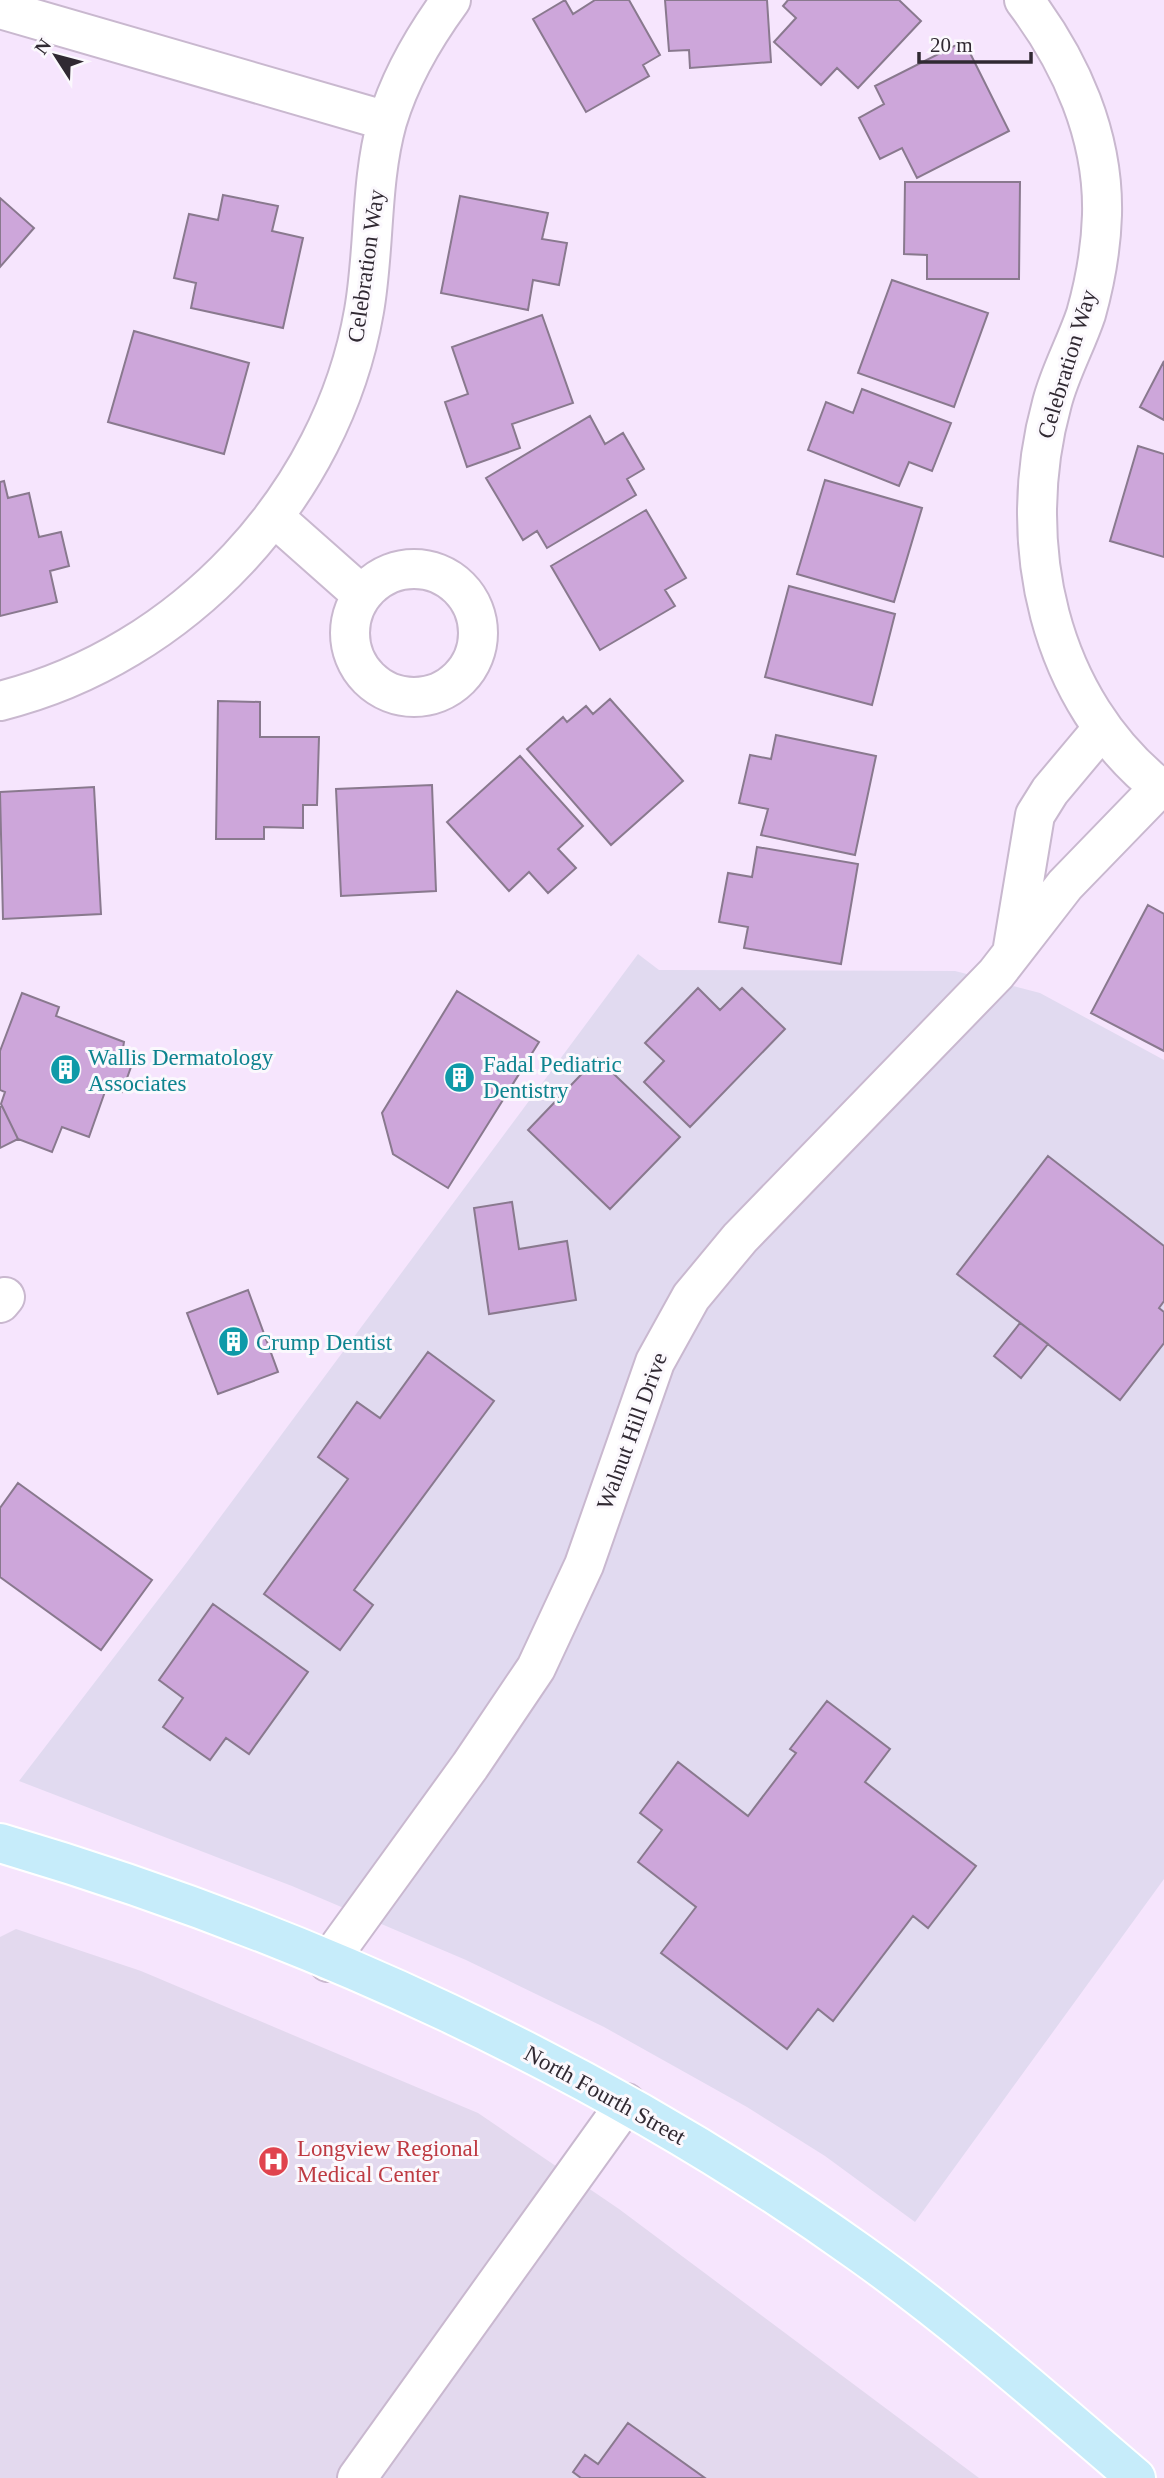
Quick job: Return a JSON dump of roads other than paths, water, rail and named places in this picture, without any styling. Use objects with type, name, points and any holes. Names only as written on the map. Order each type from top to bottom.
[{"type":"main road","name":"North Fourth Street","points":[[0,1843],[206,1911],[434,2006],[626,2103],[893,2277],[1002,2363],[1136,2478]]},
{"type":"street","name":"Celebration Way","points":[[0,701],[86,670],[156,629],[227,571],[274,517],[320,440],[341,394],[364,312],[378,177],[387,121],[422,42],[451,0]]},
{"type":"street","name":"Celebration Way","points":[[1024,0],[1047,30],[1074,83],[1100,164],[1102,215],[1097,264],[1086,314],[1057,384],[1045,429],[1034,522],[1039,568],[1060,644],[1087,707],[1128,759],[1162,790]]},
{"type":"street","points":[[0,9],[387,121]]},
{"type":"street","points":[[274,517],[362,595]]},
{"type":"street","points":[[1012,956],[1035,815],[1050,792],[1102,729]]},
{"type":"street","name":"Walnut Hill Drive","points":[[328,1962],[470,1766],[536,1668],[584,1565],[655,1362],[691,1297],[740,1238],[1012,956],[1065,885],[1162,790]]},
{"type":"street","points":[[357,2478],[626,2103]]},
{"type":"place","name":"Wallis Dermatology Associates","points":[[65,1070]]},
{"type":"place","name":"Fadal Pediatric Dentistry","points":[[460,1077]]},
{"type":"place","name":"Crump Dentist","points":[[233,1342]]},
{"type":"place","name":"Longview Regional Medical Center","points":[[274,2161]]}]
